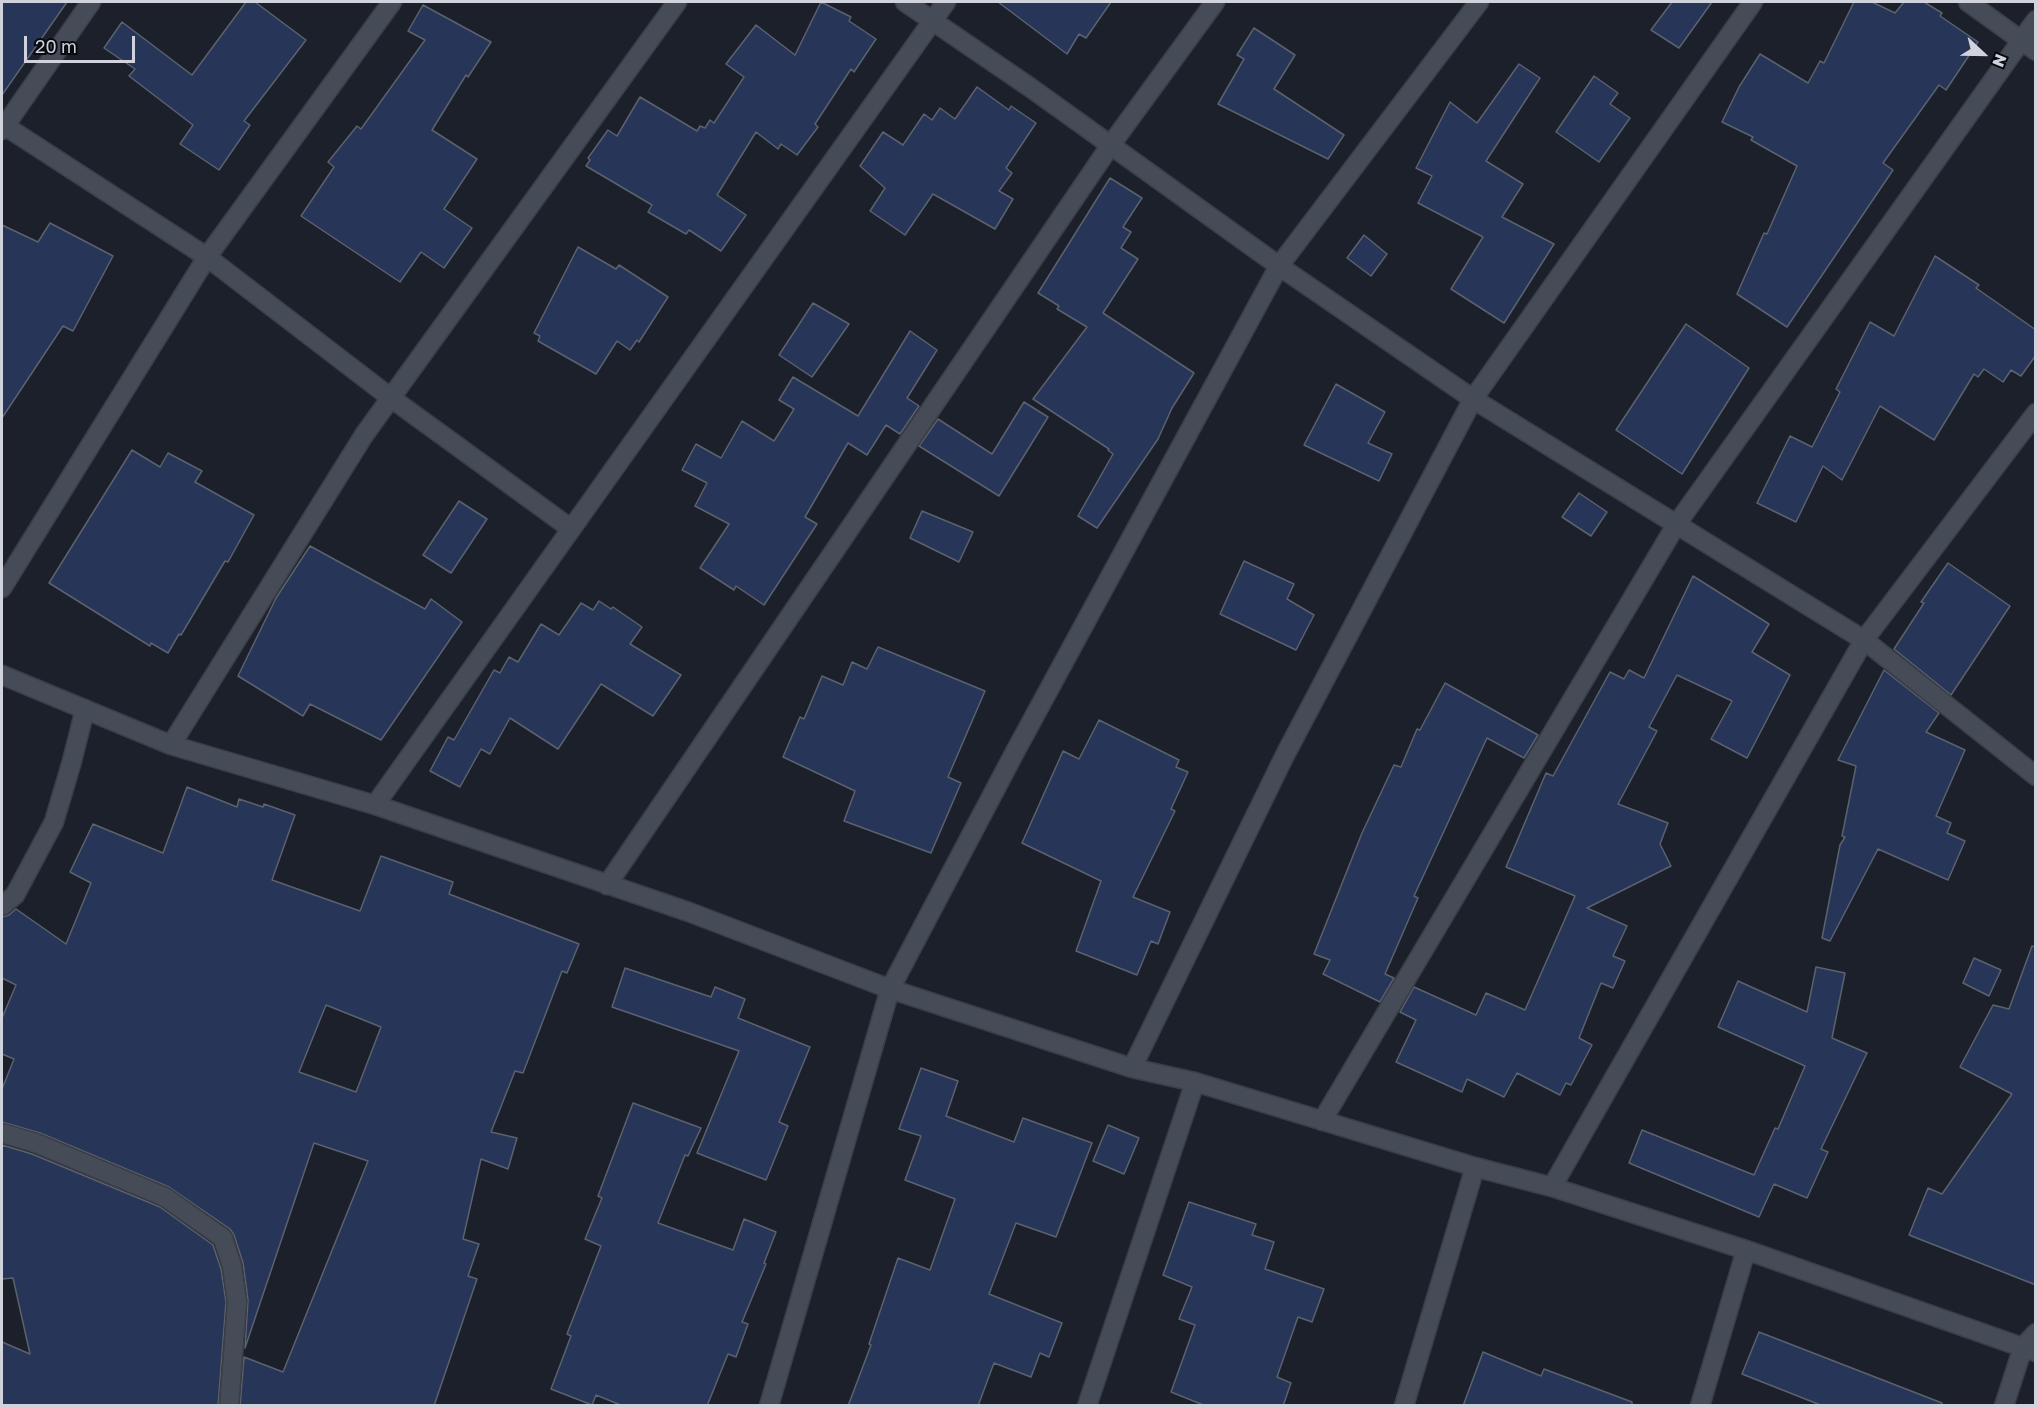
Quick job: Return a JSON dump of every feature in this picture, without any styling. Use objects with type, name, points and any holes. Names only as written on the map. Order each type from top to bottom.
[{"type":"street","points":[[91,2],[2,126],[207,257],[391,398],[570,528]]},
{"type":"street","points":[[2,588],[207,257],[392,2]]},
{"type":"street","points":[[171,745],[364,435],[677,2]]},
{"type":"street","points":[[905,2],[1279,266],[1473,399],[1864,640],[2033,770]]},
{"type":"street","points":[[375,804],[946,2]]},
{"type":"street","points":[[608,885],[1110,146],[1215,2]]},
{"type":"street","points":[[769,1406],[890,989],[1016,750],[1279,266],[1479,2]]},
{"type":"street","points":[[1132,1068],[1285,755],[1473,399],[1753,2]]},
{"type":"street","points":[[1968,2],[2028,45]]},
{"type":"street","points":[[1322,1120],[1676,525],[2028,45],[2036,20]]},
{"type":"street","points":[[1552,1187],[1864,640],[2036,413]]},
{"type":"street","points":[[2,675],[171,745],[375,804],[690,912],[890,989],[1132,1068],[1196,1082],[1475,1167],[1552,1187],[1746,1250],[2029,1349]]},
{"type":"street","points":[[2,906],[15,895],[54,822],[85,709]]},
{"type":"street","points":[[1087,1406],[1196,1082]]},
{"type":"street","points":[[2,1133],[36,1143],[165,1197],[223,1238],[232,1266],[237,1302],[229,1406]]},
{"type":"street","points":[[1404,1406],[1475,1167]]},
{"type":"street","points":[[1700,1406],[1746,1250]]},
{"type":"street","points":[[2004,1406],[2036,1333]]},
{"type":"building","points":[[2,2],[67,2],[2,95]]},
{"type":"building","points":[[246,2],[255,2],[306,40],[244,121],[250,125],[219,170],[180,144],[193,125],[129,76],[135,69],[104,48],[122,22],[192,75]]},
{"type":"building","points":[[821,2],[851,17],[849,21],[876,39],[854,72],[851,69],[815,124],[818,127],[797,155],[781,144],[778,149],[756,132],[717,195],[746,215],[721,251],[689,230],[686,234],[648,212],[652,205],[586,166],[590,160],[588,158],[608,130],[617,136],[640,97],[697,131],[700,126],[705,128],[710,120],[714,123],[744,77],[726,64],[756,25],[795,55]]},
{"type":"building","points":[[998,2],[1111,2],[1086,38],[1079,34],[1067,54]]},
{"type":"building","points":[[1672,2],[1712,2],[1679,48],[1651,30]]},
{"type":"building","points":[[1854,2],[1872,2],[1895,13],[1904,2],[1924,2],[1942,13],[1940,16],[1978,42],[1946,90],[1939,85],[1883,163],[1893,170],[1787,327],[1737,294],[1797,166],[1751,140],[1753,137],[1722,122],[1739,87],[1760,54],[1808,83],[1820,61],[1824,63]]},
{"type":"building","points":[[423,5],[491,42],[468,77],[466,75],[432,130],[477,159],[444,209],[472,228],[444,268],[421,252],[400,282],[301,216],[334,167],[328,162],[357,126],[361,129],[425,40],[408,31]]},
{"type":"building","points":[[1254,28],[1295,55],[1274,89],[1344,135],[1328,159],[1218,104],[1244,59],[1237,55]]},
{"type":"building","points":[[1519,64],[1540,78],[1486,161],[1523,184],[1502,217],[1554,244],[1504,323],[1451,289],[1483,237],[1418,203],[1432,176],[1416,168],[1450,102],[1477,123]]},
{"type":"building","points":[[1594,76],[1618,93],[1610,104],[1630,118],[1599,162],[1556,132]]},
{"type":"building","points":[[977,87],[1009,110],[1011,106],[1036,123],[1006,168],[1012,173],[999,191],[1013,199],[995,229],[933,194],[905,235],[870,211],[885,188],[860,166],[883,132],[903,145],[924,114],[932,120],[940,108],[955,119]]},
{"type":"building","points":[[1110,178],[1142,198],[1123,227],[1131,232],[1121,248],[1138,259],[1103,313],[1194,373],[1172,408],[1158,439],[1097,528],[1078,516],[1113,454],[1109,449],[1033,399],[1087,327],[1057,309],[1059,306],[1038,293]]},
{"type":"building","points":[[50,223],[113,256],[73,331],[63,326],[2,418],[2,225],[38,242]]},
{"type":"building","points":[[1364,235],[1387,254],[1371,276],[1347,258]]},
{"type":"building","points":[[578,247],[616,269],[619,265],[668,297],[639,342],[637,340],[630,350],[617,341],[596,374],[538,341],[540,336],[534,333]]},
{"type":"building","points":[[1935,256],[1979,285],[1976,288],[2036,330],[2036,355],[2021,376],[2011,370],[2003,382],[1984,369],[1978,377],[1974,374],[1934,440],[1880,406],[1842,480],[1823,466],[1796,522],[1757,503],[1790,436],[1812,447],[1840,392],[1836,389],[1870,322],[1894,336]]},
{"type":"building","points":[[813,303],[849,324],[812,377],[779,355]]},
{"type":"building","points":[[1686,324],[1749,368],[1682,474],[1616,430]]},
{"type":"building","points":[[910,331],[937,350],[907,398],[919,406],[900,434],[886,425],[867,455],[848,443],[805,517],[817,524],[764,605],[736,586],[734,590],[700,568],[729,524],[695,506],[707,483],[682,470],[696,444],[721,458],[742,421],[774,441],[794,409],[779,400],[793,377],[858,416]]},
{"type":"building","points":[[1336,384],[1385,412],[1368,443],[1392,454],[1379,481],[1304,445]]},
{"type":"building","points":[[1024,402],[1048,417],[999,496],[919,446],[938,419],[992,454]]},
{"type":"building","points":[[132,450],[160,467],[168,453],[202,471],[195,482],[254,515],[228,562],[225,561],[168,653],[151,643],[150,646],[49,583]]},
{"type":"building","points":[[1579,493],[1607,512],[1591,536],[1562,517]]},
{"type":"building","points":[[459,501],[487,519],[451,573],[423,555]]},
{"type":"building","points":[[922,511],[973,532],[959,562],[910,538]]},
{"type":"building","points":[[310,546],[425,609],[431,599],[462,622],[381,740],[310,704],[303,716],[238,676],[276,598]]},
{"type":"building","points":[[1244,561],[1294,584],[1287,599],[1314,615],[1296,650],[1220,614]]},
{"type":"building","points":[[1948,563],[2010,606],[1951,695],[1894,649],[1924,603],[1921,602]]},
{"type":"building","points":[[1693,576],[1769,624],[1752,652],[1790,675],[1747,758],[1711,739],[1732,701],[1677,675],[1649,727],[1657,731],[1618,804],[1668,823],[1660,844],[1671,866],[1587,908],[1627,926],[1613,956],[1625,961],[1613,988],[1601,983],[1579,1038],[1592,1045],[1571,1085],[1566,1083],[1560,1095],[1517,1073],[1504,1097],[1467,1079],[1462,1092],[1396,1062],[1416,1020],[1400,1012],[1414,987],[1476,1015],[1486,993],[1525,1010],[1575,896],[1506,867],[1546,773],[1553,776],[1610,672],[1624,679],[1629,670],[1644,678]]},
{"type":"building","points":[[599,601],[611,609],[613,607],[642,627],[630,644],[681,675],[653,716],[601,684],[558,749],[510,718],[490,754],[481,749],[460,787],[430,771],[448,737],[454,740],[494,670],[500,673],[509,657],[518,662],[541,624],[559,635],[581,603],[593,610]]},
{"type":"building","points":[[878,647],[985,691],[948,777],[961,783],[931,853],[844,821],[855,791],[783,757],[800,717],[804,719],[822,676],[843,685],[852,662],[867,669]]},
{"type":"building","points":[[1884,670],[1939,713],[1926,732],[1965,750],[1936,816],[1951,823],[1947,833],[1965,841],[1948,880],[1878,849],[1830,941],[1822,938],[1840,845],[1845,837],[1842,836],[1856,766],[1838,760]]},
{"type":"building","points":[[1445,683],[1538,735],[1524,758],[1487,738],[1414,896],[1418,898],[1385,974],[1394,978],[1380,1002],[1323,974],[1330,960],[1314,954],[1362,833],[1394,765],[1401,767],[1417,729],[1420,730]]},
{"type":"building","points":[[1099,720],[1179,760],[1176,767],[1188,772],[1171,809],[1175,811],[1133,897],[1170,912],[1158,944],[1151,941],[1137,975],[1076,951],[1101,881],[1022,843],[1063,751],[1079,759]]},
{"type":"building","points":[[187,787],[237,807],[239,799],[263,807],[264,804],[295,815],[272,880],[360,911],[381,856],[453,882],[449,894],[579,944],[567,973],[562,971],[523,1073],[515,1071],[491,1132],[517,1138],[508,1169],[481,1159],[463,1239],[479,1244],[468,1276],[477,1279],[434,1406],[240,1406],[244,1357],[283,1372],[368,1161],[314,1143],[245,1348],[248,1300],[243,1263],[230,1229],[169,1187],[40,1133],[2,1122],[2,1089],[14,1059],[2,1054],[2,1018],[16,985],[2,978],[2,917],[16,909],[66,944],[91,883],[70,872],[93,824],[163,853]],"holes":[[[326,1005],[381,1027],[356,1092],[299,1072]]]},
{"type":"building","points":[[2032,946],[2036,947],[2036,1285],[1909,1235],[1928,1188],[1942,1194],[2012,1094],[1960,1067],[1993,1005],[2009,1009]]},
{"type":"building","points":[[1974,958],[2001,970],[1989,996],[1963,983]]},
{"type":"building","points":[[1816,967],[1845,973],[1832,1038],[1867,1053],[1821,1149],[1828,1152],[1807,1198],[1774,1184],[1759,1217],[1629,1163],[1642,1130],[1754,1175],[1775,1128],[1778,1129],[1805,1066],[1718,1027],[1738,981],[1807,1012]]},
{"type":"building","points":[[625,968],[711,997],[715,987],[745,999],[738,1018],[810,1047],[779,1122],[788,1126],[766,1180],[697,1153],[739,1051],[612,1007]]},
{"type":"building","points":[[921,1068],[958,1081],[946,1116],[1014,1142],[1023,1118],[1092,1143],[1056,1237],[1016,1223],[989,1294],[1062,1323],[1049,1357],[1040,1353],[1031,1377],[994,1363],[978,1406],[848,1406],[871,1345],[869,1344],[898,1258],[930,1270],[955,1199],[905,1180],[921,1136],[899,1129]]},
{"type":"building","points":[[633,1103],[701,1128],[688,1156],[685,1155],[658,1223],[733,1250],[744,1219],[776,1232],[764,1263],[766,1264],[742,1322],[748,1324],[736,1357],[728,1354],[707,1406],[623,1406],[596,1395],[592,1405],[551,1389],[571,1336],[567,1334],[601,1246],[585,1239],[602,1198],[598,1196]]},
{"type":"building","points":[[1108,1125],[1139,1138],[1124,1174],[1093,1161]]},
{"type":"building","points":[[2,1145],[32,1154],[160,1207],[213,1245],[221,1269],[226,1302],[218,1406],[2,1406],[2,1342],[30,1354],[13,1278],[2,1279]]},
{"type":"building","points":[[1189,1202],[1256,1224],[1252,1235],[1274,1242],[1265,1269],[1324,1289],[1312,1322],[1298,1317],[1277,1377],[1291,1383],[1283,1406],[1206,1406],[1171,1392],[1195,1325],[1179,1319],[1192,1287],[1163,1275]]},
{"type":"building","points":[[1759,1332],[1942,1403],[1941,1406],[1823,1406],[1742,1374]]},
{"type":"building","points":[[1483,1352],[1541,1376],[1544,1369],[1632,1402],[1632,1406],[1463,1406]]}]
